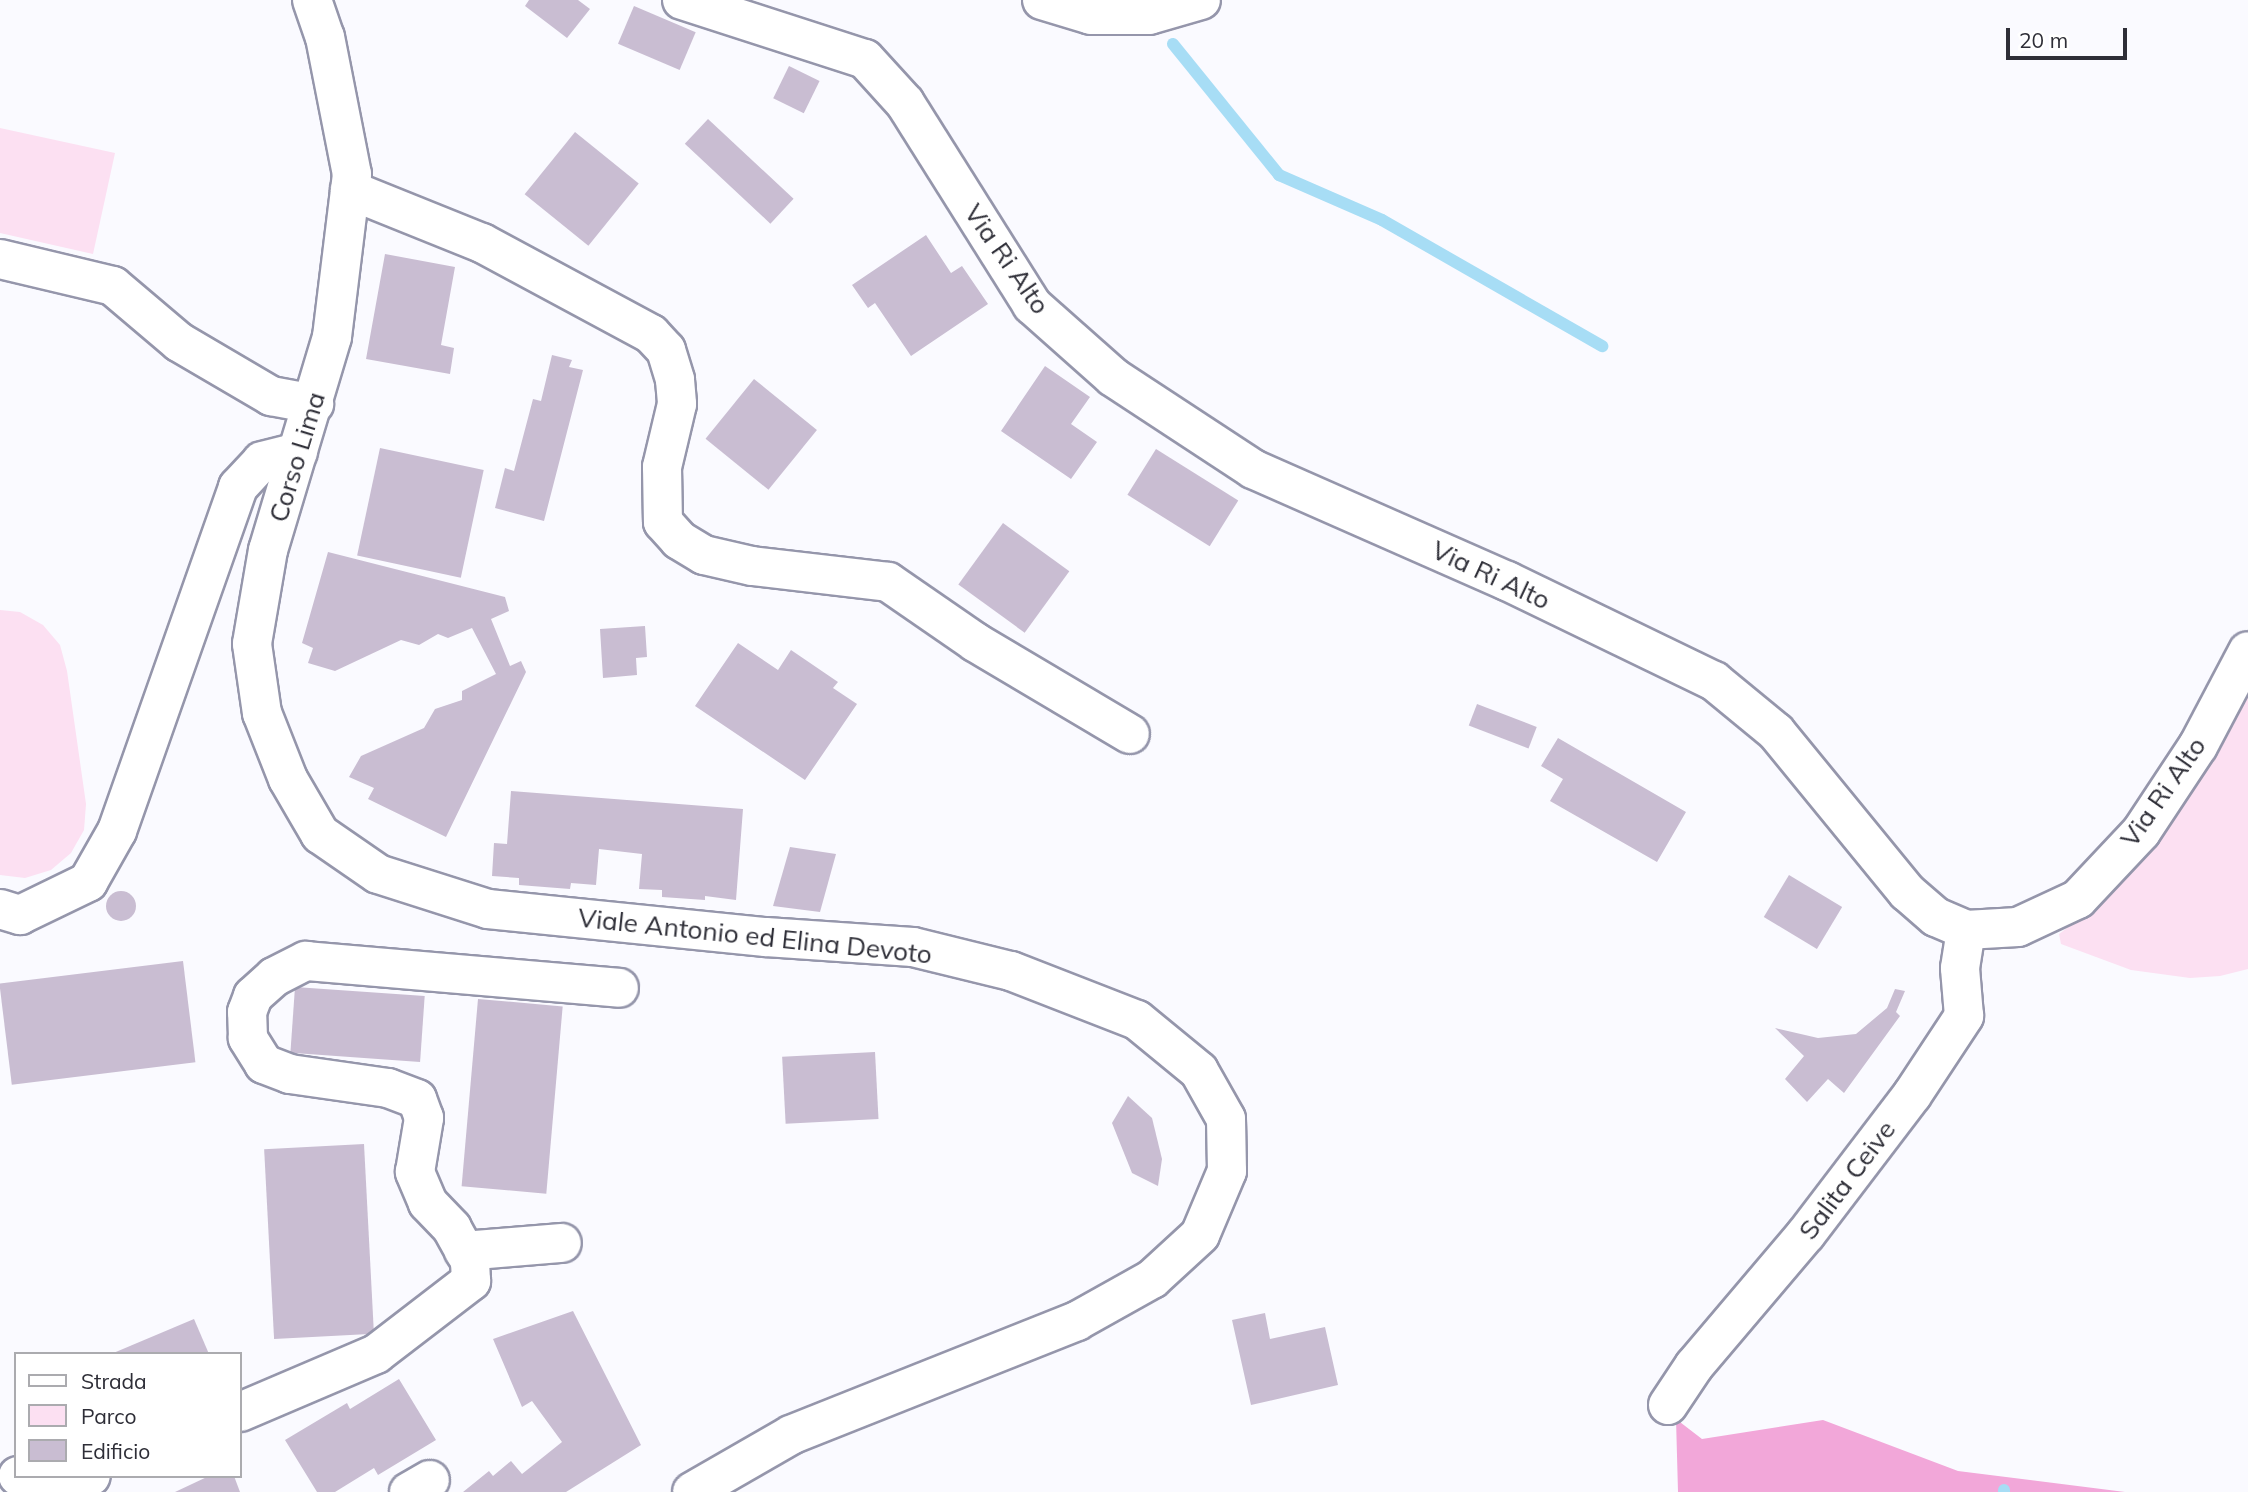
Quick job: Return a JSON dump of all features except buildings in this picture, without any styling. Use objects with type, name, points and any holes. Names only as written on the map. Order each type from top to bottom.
[{"type":"street","name":"Corso Lima","points":[[312,0],[328,51],[352,174],[332,337],[268,550],[252,645],[262,713],[288,779],[320,834],[378,874]]},
{"type":"street","name":"Via Ri Alto","points":[[682,0],[865,59],[905,103],[1032,305],[1113,377],[1253,469],[1507,581],[1714,681],[1776,733],[1907,892],[1936,917],[1966,930],[2018,927],[2078,899],[2141,832],[2198,746],[2248,651]]},
{"type":"street","points":[[1042,0],[1090,15],[1149,15],[1201,0]]},
{"type":"street","points":[[350,191],[482,243],[652,334],[666,350],[675,380],[677,404],[662,467],[663,522],[679,540],[704,555],[752,566],[887,582],[975,642],[1130,734]]},
{"type":"street","points":[[0,259],[113,286],[190,349],[271,396],[314,404]]},
{"type":"street","points":[[0,909],[20,915],[88,882],[117,831],[239,487],[261,461],[298,453]]},
{"type":"street","name":"Viale Antonio ed Elina Devoto","points":[[378,874],[488,909],[766,937],[913,947],[1011,971],[1137,1020],[1199,1070],[1226,1119],[1227,1171],[1200,1235],[1152,1279],[1077,1321],[791,1435],[692,1492]]},
{"type":"street","name":"Salita Ceive","points":[[1668,1405],[1695,1366],[1806,1234],[1912,1095],[1964,1016],[1960,968],[1966,930]]},
{"type":"street","points":[[242,1411],[386,1347],[471,1281],[470,1261],[452,1228],[428,1203],[415,1172],[424,1118],[417,1099],[388,1088],[289,1074],[264,1064],[248,1038],[247,1012],[253,996],[274,977],[306,961],[619,988]]},
{"type":"street","points":[[464,1251],[562,1243]]},
{"type":"street","points":[[37,1478],[78,1482],[87,1478]]},
{"type":"green space","points":[[0,128],[115,153],[93,254],[0,233]]},
{"type":"green space","points":[[0,610],[20,612],[43,625],[60,645],[67,671],[86,804],[84,830],[71,853],[51,870],[25,878],[0,875]]},
{"type":"green space","points":[[2248,694],[2248,969],[2220,976],[2190,978],[2131,970],[2061,944],[2059,934],[2105,899],[2166,830],[2230,728]]},
{"type":"shaded area","points":[[1676,1419],[1702,1439],[1823,1420],[1958,1471],[2125,1492],[1678,1492]]},
{"type":"waterway","points":[[1173,44],[1279,175],[1382,220],[1602,346]]}]
